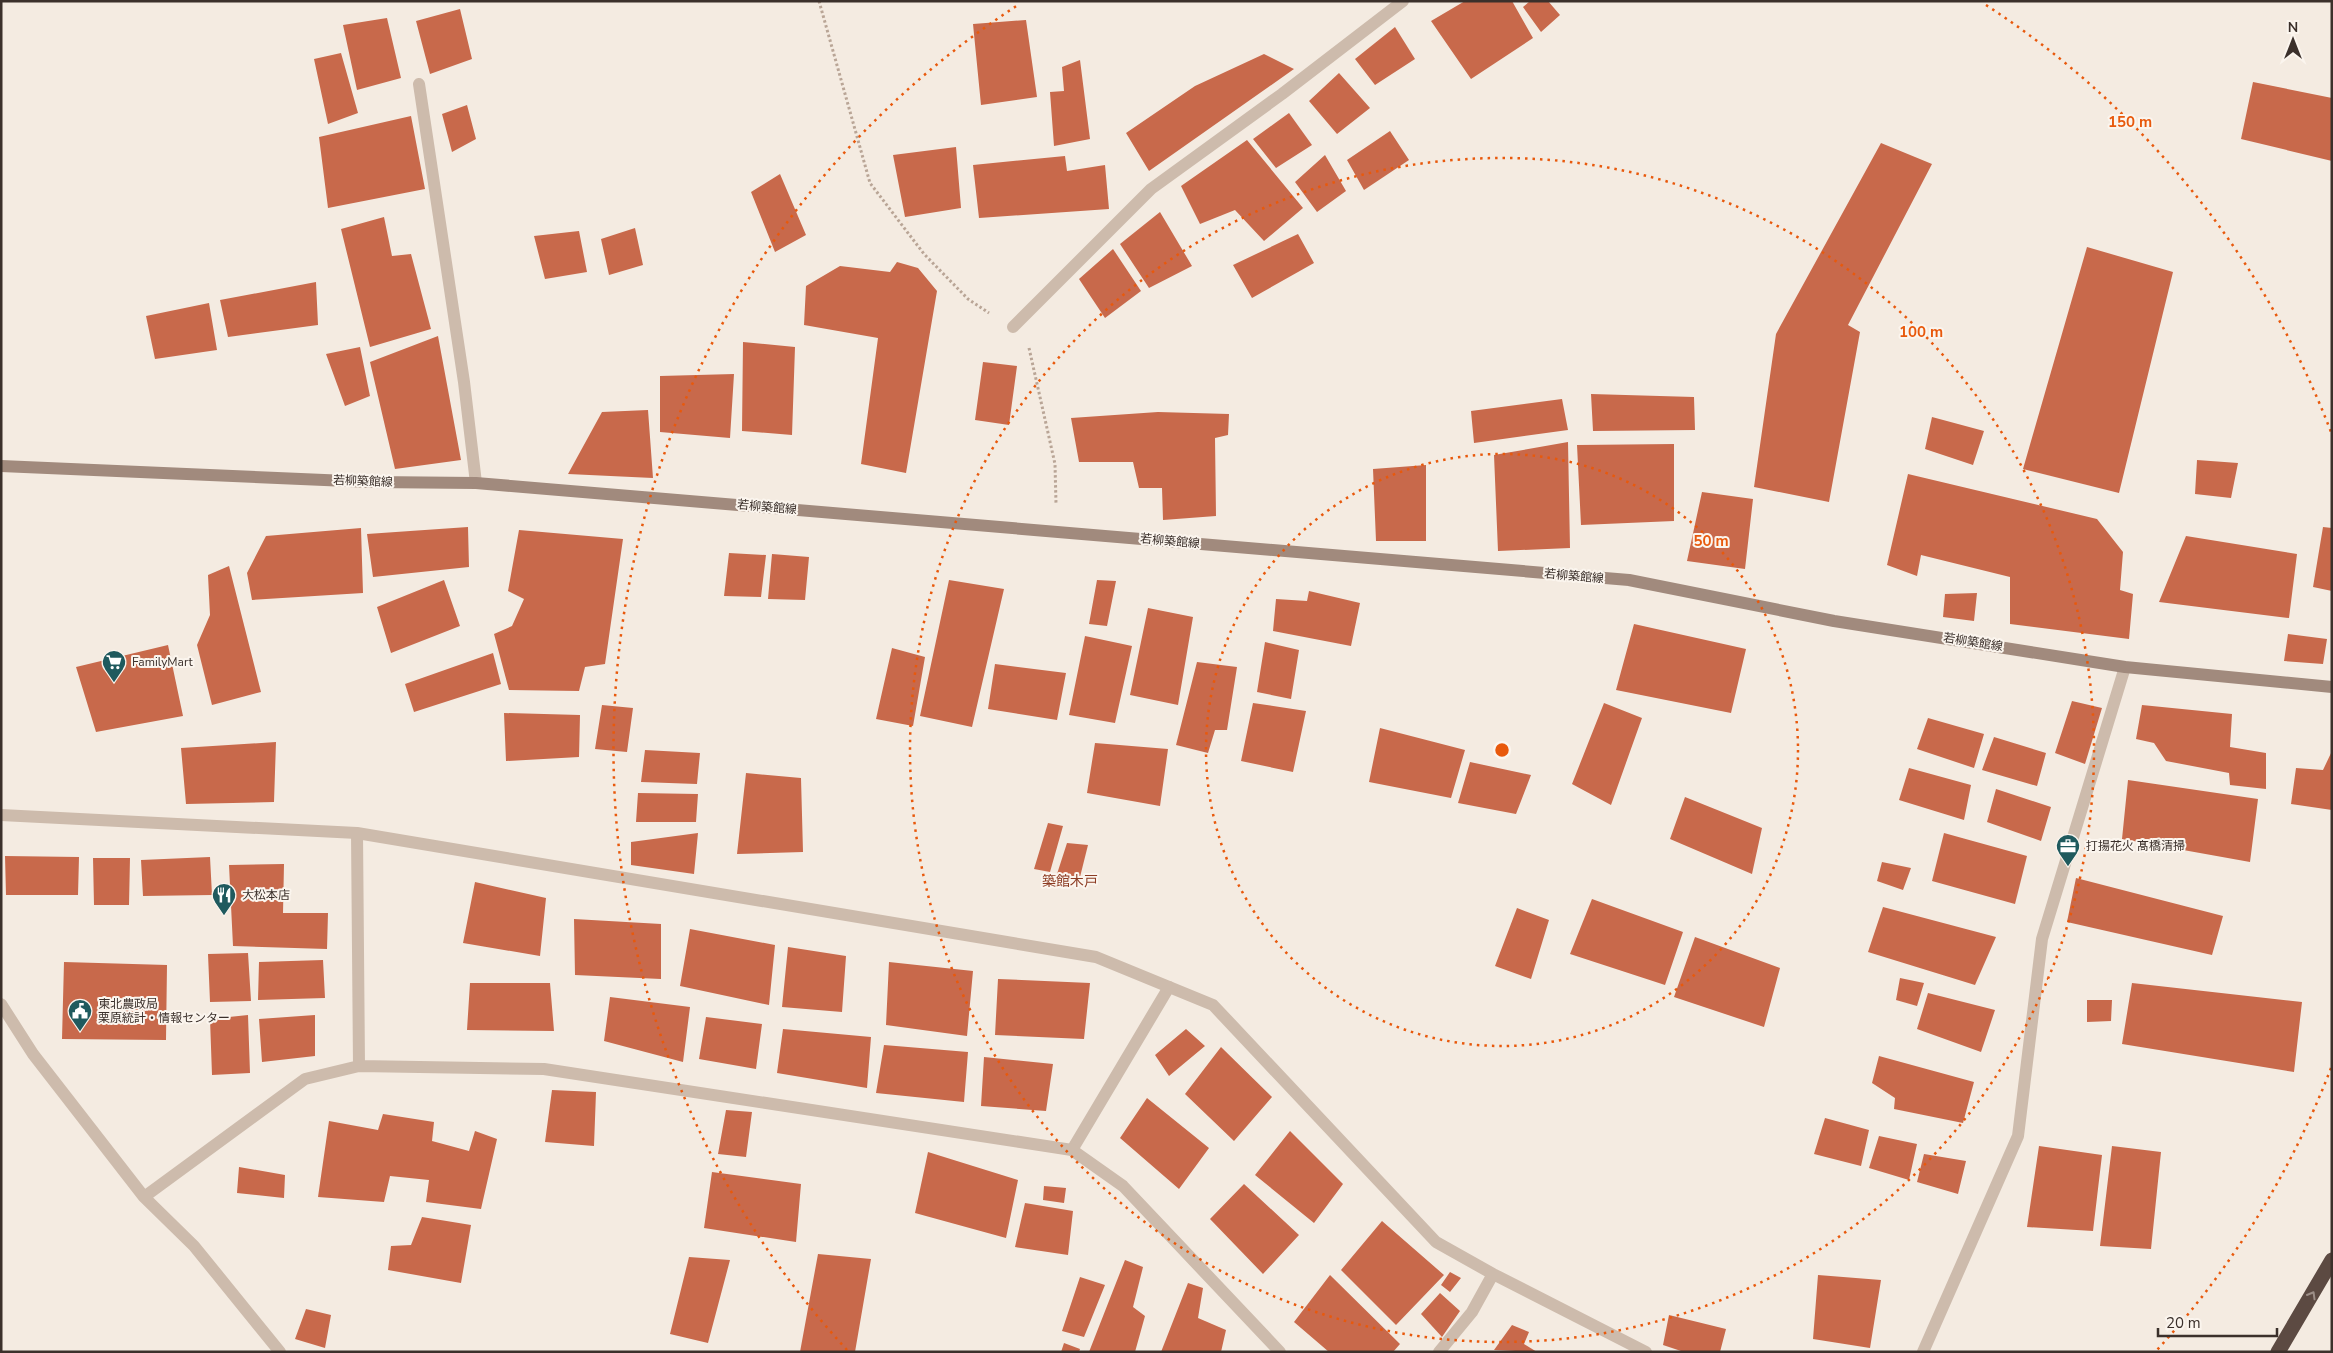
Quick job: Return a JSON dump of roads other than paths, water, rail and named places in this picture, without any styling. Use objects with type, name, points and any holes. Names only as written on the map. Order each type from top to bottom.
[{"type":"highway","points":[[2278,1352],[2332,1260]]},
{"type":"main road","name":"若柳築館線","points":[[1,466],[372,482],[476,482],[1629,580],[1834,620],[2125,666],[2332,687]]},
{"type":"street","points":[[1013,327],[1151,189],[1282,94],[1403,1]]},
{"type":"street","points":[[419,84],[464,382],[476,482]]},
{"type":"street","points":[[1923,1352],[2018,1136],[2042,939],[2125,666]]},
{"type":"street","points":[[1,815],[357,833],[1096,957],[1213,1005],[1436,1242],[1493,1274],[1646,1352]]},
{"type":"street","points":[[357,833],[359,1066]]},
{"type":"street","points":[[1072,1150],[1169,987]]},
{"type":"street","points":[[1,1004],[33,1054],[144,1197],[194,1246],[280,1352]]},
{"type":"street","points":[[144,1197],[305,1079],[359,1066],[544,1069],[1072,1150],[1123,1186],[1280,1352]]},
{"type":"street","points":[[1439,1352],[1472,1312],[1493,1274]]},
{"type":"place","name":"FamilyMart","points":[[114,683]]},
{"type":"place","name":"打揚花火 髙橋清掃","points":[[2068,867]]},
{"type":"place","name":"大松本店","points":[[224,916]]},
{"type":"place","name":"東北農政局 栗原統計・情報センター","points":[[80,1032]]},
{"type":"district","name":"築館木戸","points":[[1070,881]]}]
